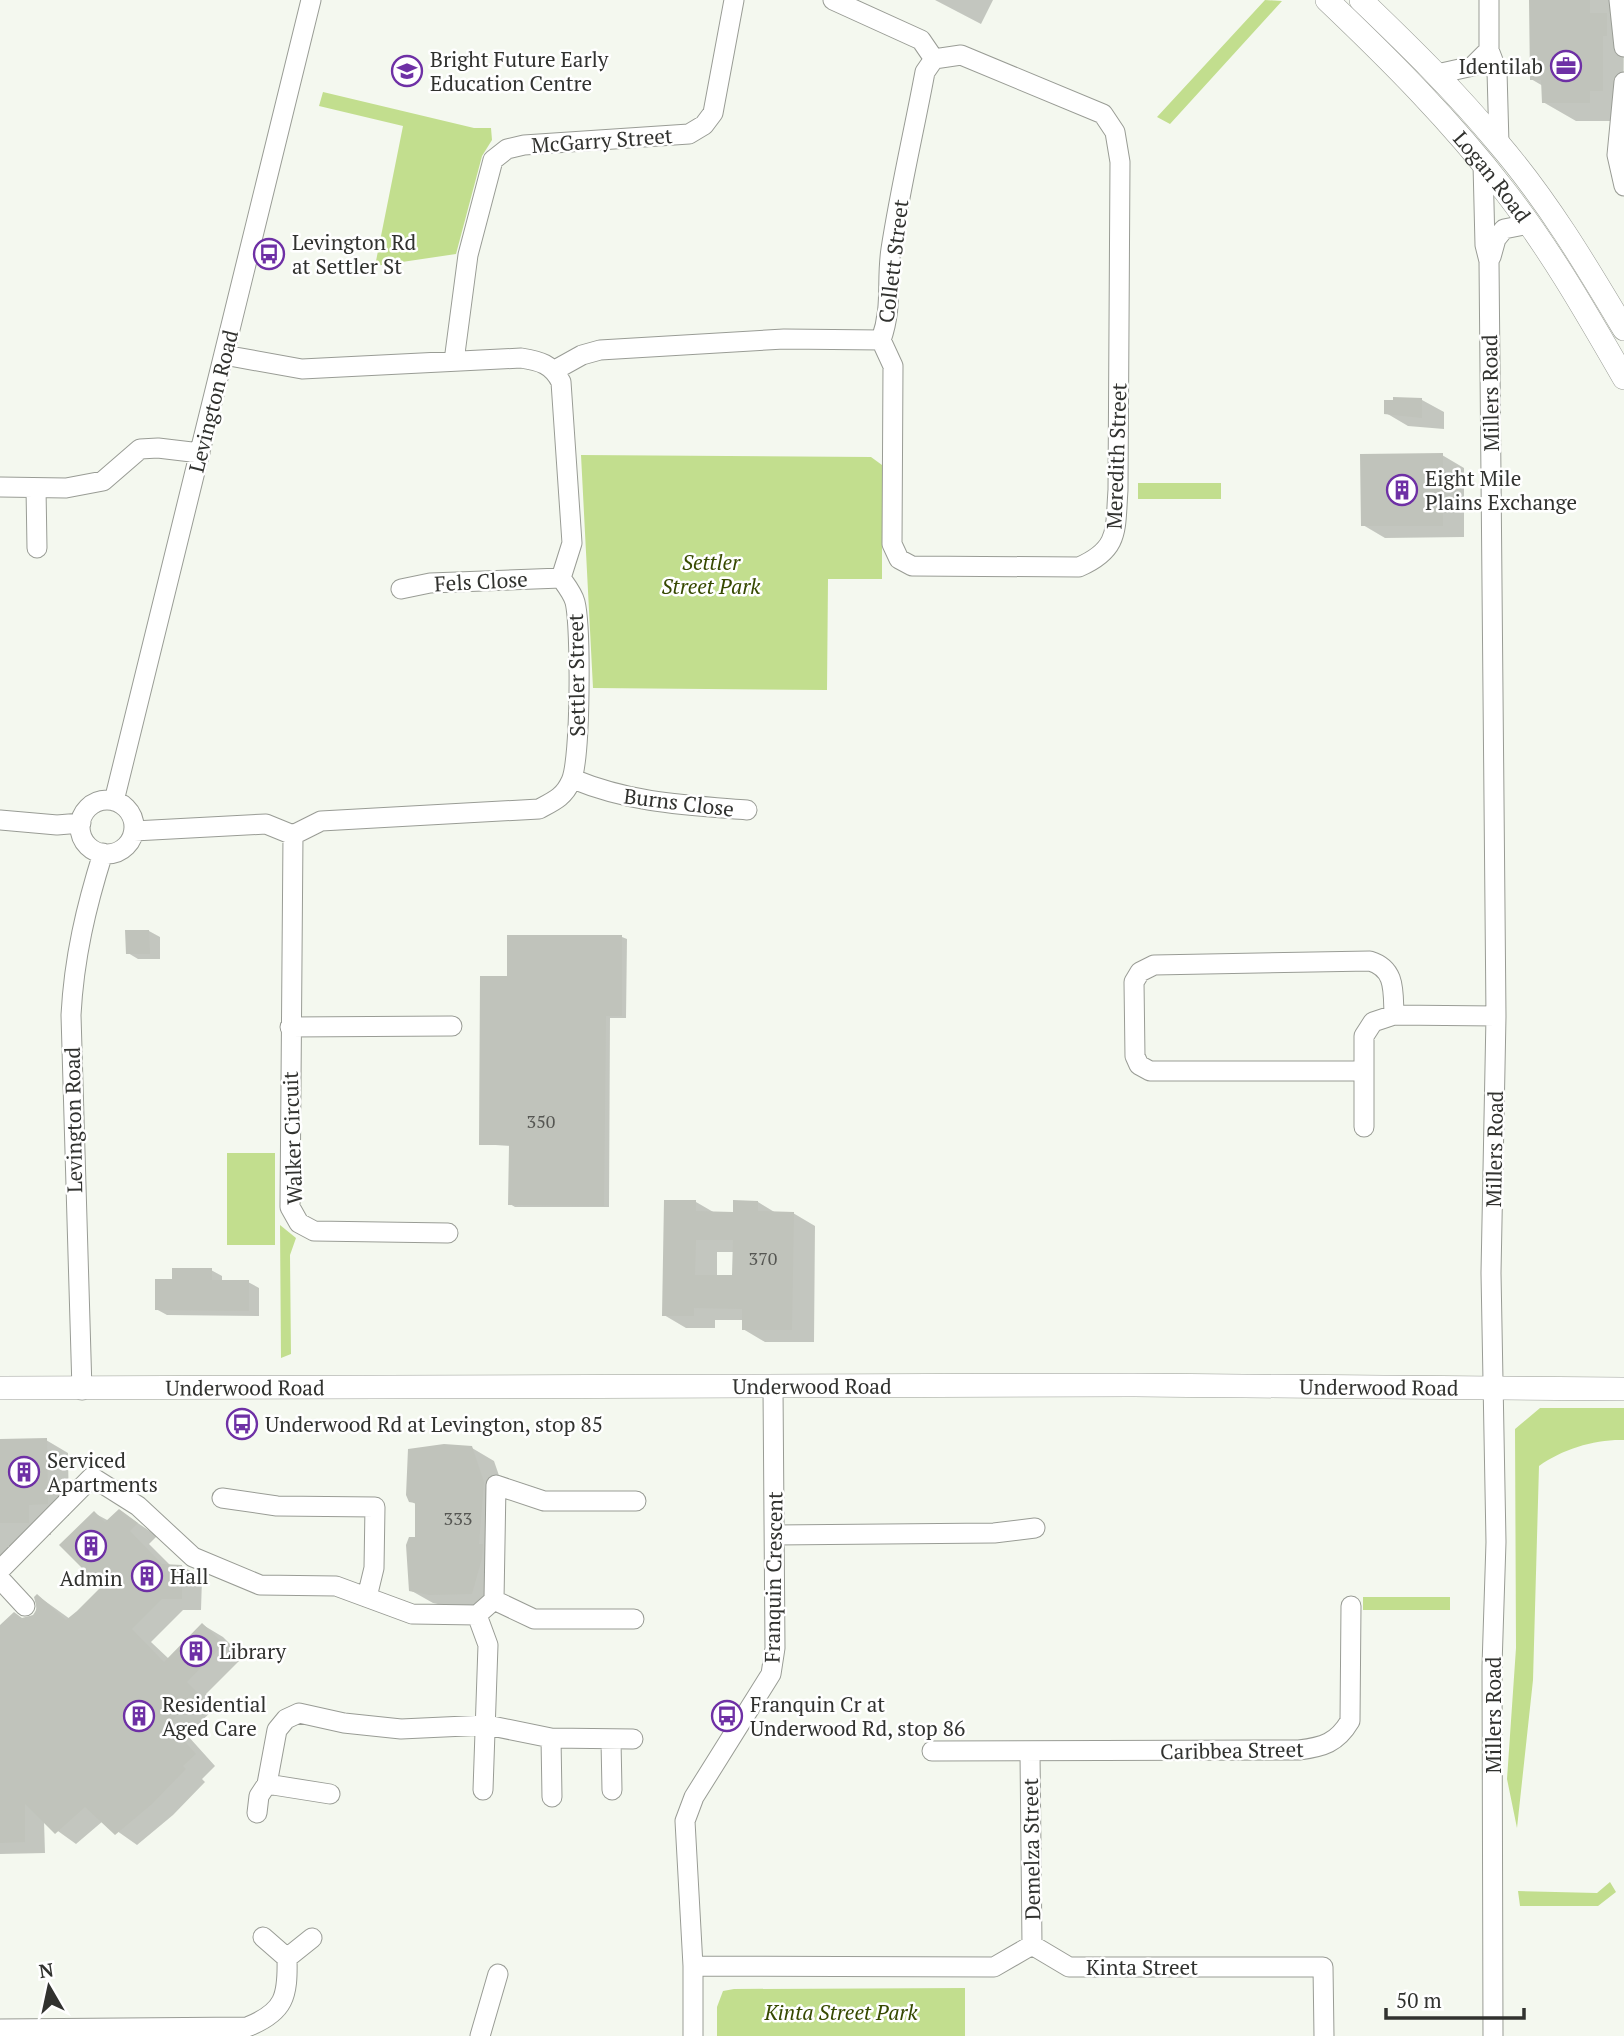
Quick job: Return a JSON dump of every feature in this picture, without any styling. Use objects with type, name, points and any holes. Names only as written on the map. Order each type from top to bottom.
[{"type":"main road","name":"Logan Road","points":[[1327,0],[1422,93],[1483,164],[1563,274],[1624,378]]},
{"type":"main road","name":"Logan Road","points":[[1361,0],[1437,75],[1499,144],[1571,243],[1624,329]]},
{"type":"main road","name":"Underwood Road","points":[[0,1388],[82,1391],[497,1385],[773,1388],[1134,1385],[1624,1389]]},
{"type":"street","name":"Levington Road","points":[[114,801],[311,0]]},
{"type":"street","name":"McGarry Street","points":[[454,361],[468,255],[493,160],[507,149],[524,145],[689,134],[704,125],[713,113],[734,0]]},
{"type":"street","points":[[833,0],[921,40],[934,59]]},
{"type":"street","points":[[1489,0],[1489,50],[1497,71],[1499,144]]},
{"type":"street","points":[[1619,0],[1624,47]]},
{"type":"street","points":[[1437,75],[1473,66],[1489,50]]},
{"type":"street","name":"Meredith Street","points":[[881,340],[893,366],[892,544],[899,559],[912,566],[1079,567],[1102,557],[1114,535],[1118,490],[1120,162],[1115,132],[1102,114],[961,55],[934,59]]},
{"type":"street","name":"Collett Street","points":[[555,370],[582,355],[600,350],[784,340],[881,340],[890,315],[891,252],[897,220],[925,72],[934,59]]},
{"type":"street","points":[[1624,82],[1617,155],[1624,186]]},
{"type":"street","name":"Millers Road","points":[[1483,164],[1485,245],[1489,261],[1496,1016],[1491,1273],[1496,1542],[1492,1666],[1493,2036]]},
{"type":"street","name":"Millers Road","points":[[1489,261],[1496,239],[1504,229],[1529,224]]},
{"type":"street","points":[[224,355],[302,369],[521,358],[539,360],[555,370],[561,382],[572,543],[561,578]]},
{"type":"street","points":[[0,487],[66,488],[103,481],[140,449],[158,447],[200,453]]},
{"type":"street","points":[[36,488],[37,548]]},
{"type":"street","name":"Fels Close","points":[[401,589],[430,583],[561,578]]},
{"type":"street","name":"Settler Street","points":[[561,578],[575,601],[580,735],[573,779]]},
{"type":"street","points":[[134,831],[266,824],[293,835],[321,821],[539,809],[562,798],[573,779]]},
{"type":"street","name":"Burns Close","points":[[573,779],[607,793],[640,801],[747,810]]},
{"type":"street","points":[[114,801],[130,812],[134,831],[122,848],[103,853],[86,842],[81,822],[92,804],[114,801]]},
{"type":"street","points":[[0,820],[57,825],[81,822]]},
{"type":"street","name":"Walker Circuit","points":[[293,835],[290,1207],[299,1223],[314,1231],[448,1233]]},
{"type":"street","name":"Levington Road","points":[[82,1391],[71,1015],[74,967],[81,931],[103,853]]},
{"type":"street","points":[[1363,1071],[1150,1071],[1139,1065],[1135,1056],[1134,982],[1140,972],[1154,965],[1370,961],[1384,966],[1391,975],[1394,1015]]},
{"type":"street","points":[[1364,1127],[1364,1036],[1373,1022],[1394,1015],[1496,1016]]},
{"type":"street","points":[[290,1027],[452,1026]]},
{"type":"street","name":"Franquin Crescent","points":[[693,2036],[693,1966],[685,1821],[694,1797],[771,1674],[775,1648],[773,1388]]},
{"type":"street","points":[[0,1570],[92,1477],[138,1506],[193,1557],[260,1585],[336,1587],[412,1614],[477,1615],[494,1600],[496,1485],[544,1501],[636,1501]]},
{"type":"street","points":[[222,1498],[277,1506],[375,1507],[374,1568],[367,1597]]},
{"type":"street","points":[[775,1535],[994,1533],[1035,1528]]},
{"type":"street","points":[[0,1579],[25,1606]]},
{"type":"street","points":[[494,1600],[534,1619],[634,1619]]},
{"type":"street","name":"Caribbea Street","points":[[932,1751],[1030,1753],[1299,1750],[1325,1746],[1341,1736],[1350,1721],[1351,1606]]},
{"type":"street","points":[[477,1615],[488,1645],[483,1790]]},
{"type":"street","points":[[257,1813],[259,1796],[267,1784],[277,1730],[286,1719],[299,1713],[344,1723],[401,1729],[487,1725],[551,1738],[633,1740]]},
{"type":"street","points":[[551,1738],[552,1797]]},
{"type":"street","points":[[611,1741],[612,1790]]},
{"type":"street","name":"Demelza Street","points":[[1030,1753],[1032,1945]]},
{"type":"street","points":[[267,1784],[330,1794]]},
{"type":"street","points":[[0,2029],[247,2027],[267,2019],[282,2003],[288,1987],[287,1958],[263,1937]]},
{"type":"street","points":[[287,1958],[312,1938]]},
{"type":"street","points":[[693,1966],[994,1967],[1032,1945]]},
{"type":"street","name":"Kinta Street","points":[[1032,1945],[1069,1967],[1323,1967],[1324,2036]]},
{"type":"street","points":[[480,2036],[498,1973]]},
{"type":"green space","points":[[1265,0],[1282,1],[1170,124],[1157,117]]},
{"type":"green space","points":[[323,92],[474,128],[491,128],[492,140],[482,156],[456,254],[375,266],[403,126],[319,106]]},
{"type":"green space","name":"Settler Street Park","points":[[581,455],[871,457],[882,465],[882,579],[828,579],[827,690],[593,688]]},
{"type":"green space","points":[[1138,483],[1221,483],[1221,499],[1138,499]]},
{"type":"green space","points":[[227,1153],[275,1153],[275,1245],[227,1245]]},
{"type":"green space","points":[[280,1225],[296,1238],[290,1255],[291,1354],[281,1358]]},
{"type":"green space","points":[[1540,1408],[1624,1408],[1624,1440],[1580,1446],[1539,1466],[1533,1680],[1517,1828],[1507,1779],[1516,1648],[1515,1429]]},
{"type":"green space","points":[[1363,1597],[1450,1597],[1450,1610],[1363,1610]]},
{"type":"green space","points":[[1610,1882],[1616,1892],[1598,1906],[1520,1906],[1518,1891],[1597,1893]]},
{"type":"green space","name":"Kinta Street Park","points":[[965,1988],[965,2036],[717,2036],[717,2007],[723,1991]]},
{"type":"building","points":[[1529,0],[1590,0],[1590,13],[1607,13],[1607,36],[1603,36],[1603,91],[1590,91],[1590,103],[1542,103],[1541,80],[1530,80]]},
{"type":"building","points":[[1393,397],[1422,398],[1422,418],[1384,414],[1384,400],[1393,400]]},
{"type":"building","name":"Eight Mile Plains Exchange","points":[[1443,453],[1443,526],[1361,526],[1360,454]]},
{"type":"building","points":[[125,930],[149,930],[150,954],[126,954]]},
{"type":"building","points":[[507,935],[622,935],[622,1016],[606,1016],[604,1206],[508,1205],[509,1145],[479,1145],[480,976],[507,976]]},
{"type":"building","points":[[664,1200],[696,1200],[696,1211],[733,1212],[733,1200],[758,1201],[758,1211],[794,1212],[792,1330],[742,1330],[742,1309],[694,1308],[694,1316],[662,1316]],"holes":[[[696,1240],[733,1240],[732,1275],[695,1275]]]},
{"type":"building","points":[[172,1268],[212,1268],[212,1280],[249,1280],[249,1311],[155,1310],[155,1279],[172,1279]]},
{"type":"building","name":"Serviced Apartments","points":[[47,1438],[48,1504],[29,1505],[29,1523],[0,1523],[0,1439]]},
{"type":"building","points":[[444,1444],[472,1446],[484,1482],[479,1544],[483,1544],[482,1558],[472,1594],[429,1595],[409,1591],[406,1545],[409,1537],[415,1537],[415,1503],[409,1502],[406,1495],[408,1449]]},
{"type":"building","name":"Residential Aged Care","points":[[119,1509],[138,1523],[130,1531],[162,1564],[182,1565],[182,1599],[162,1599],[132,1629],[164,1662],[202,1623],[224,1644],[187,1682],[198,1693],[169,1724],[196,1754],[183,1766],[186,1769],[152,1804],[115,1835],[85,1807],[55,1834],[25,1804],[25,1842],[0,1843],[0,1625],[14,1612],[22,1618],[33,1615],[37,1609],[34,1597],[37,1594],[66,1620],[77,1611],[101,1587],[59,1545],[94,1511],[105,1522]]},
{"type":"place","name":"Identilab","points":[[1566,66]]},
{"type":"place","name":"Bright Future Early Education Centre","points":[[407,71]]},
{"type":"place","name":"Levington Rd at Settler St","points":[[269,254]]},
{"type":"place","name":"Eight Mile Plains Exchange","points":[[1402,490]]},
{"type":"place","name":"Underwood Rd at Levington, stop 85","points":[[242,1424]]},
{"type":"place","name":"Serviced Apartments","points":[[24,1472]]},
{"type":"place","name":"Admin","points":[[91,1546]]},
{"type":"place","name":"Hall","points":[[147,1576]]},
{"type":"place","name":"Library","points":[[196,1651]]},
{"type":"place","name":"Residential Aged Care","points":[[139,1716]]},
{"type":"place","name":"Franquin Cr at Underwood Rd, stop 86","points":[[727,1716]]}]
